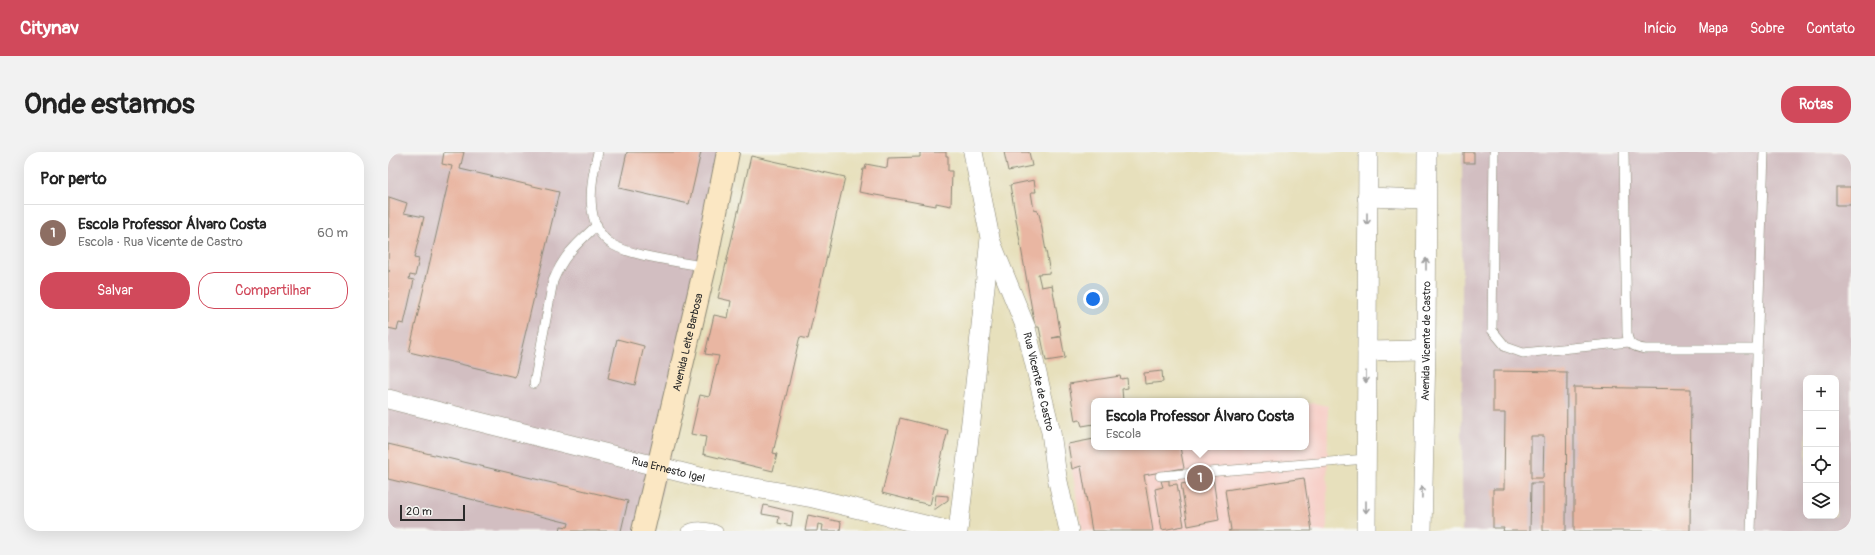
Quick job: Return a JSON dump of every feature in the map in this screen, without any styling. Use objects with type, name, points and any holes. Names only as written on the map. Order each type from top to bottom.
[{"type":"street","name":"Avenida Leite Barbosa","points":[[643,531],[705,267],[728,152]]},
{"type":"street","name":"Rua Vicente de Castro","points":[[973,152],[990,238],[1026,328],[1051,432],[1069,531]]},
{"type":"street","points":[[1366,531],[1368,152]]},
{"type":"street","name":"Avenida Vicente de Castro","points":[[1422,531],[1426,350],[1427,152]]},
{"type":"street","points":[[1367,197],[1426,199]]},
{"type":"street","name":"Rua Vicente de Castro","points":[[958,531],[990,238]]},
{"type":"street","points":[[1366,351],[1426,350]]},
{"type":"street","name":"Rua Ernesto Igel","points":[[388,399],[716,481],[813,498],[950,531]]},
{"type":"lane","points":[[598,152],[592,178],[593,211],[597,225],[603,236],[613,245],[626,250],[705,267]]},
{"type":"lane","points":[[1494,152],[1492,330],[1506,347],[1524,353],[1629,342]]},
{"type":"lane","points":[[1624,152],[1627,333],[1629,342],[1634,347],[1645,349],[1757,349]]},
{"type":"lane","points":[[1751,531],[1764,152]]},
{"type":"lane","points":[[534,384],[553,281],[559,266],[567,253],[597,225]]},
{"type":"lane","points":[[1160,476],[1366,459]]},
{"type":"lane","points":[[686,531],[696,526],[718,531]]},
{"type":"shaded area","points":[[388,152],[736,152],[653,531],[388,531]]},
{"type":"shaded area","points":[[1462,152],[1851,152],[1851,531],[1462,531]]},
{"type":"shaded area","points":[[1315,403],[1328,406],[1327,531],[1082,531],[1068,444],[1091,440],[1091,450],[1309,450],[1309,404]]},
{"type":"building","points":[[444,152],[464,152],[460,169],[559,192],[515,377],[409,352],[452,166],[442,164]]},
{"type":"building","points":[[627,152],[701,152],[689,204],[619,188]]},
{"type":"building","points":[[920,152],[946,152],[946,156],[948,156],[948,171],[952,171],[951,206],[936,203],[936,206],[859,192],[863,169],[865,169],[866,164],[887,168],[888,158],[920,157]]},
{"type":"building","points":[[1004,152],[1029,152],[1032,166],[1008,171]]},
{"type":"building","points":[[1464,152],[1474,152],[1474,163],[1464,163]]},
{"type":"building","points":[[751,156],[845,177],[808,339],[800,337],[799,340],[773,453],[777,454],[773,471],[703,454],[706,437],[691,434],[700,395],[709,397],[719,356],[705,354],[714,315],[728,318],[731,301],[718,298]]},
{"type":"building","points":[[1034,180],[1036,192],[1031,192],[1034,210],[1038,211],[1040,218],[1050,273],[1038,274],[1041,287],[1052,285],[1061,336],[1052,338],[1061,337],[1065,358],[1046,361],[1039,327],[1035,327],[1010,185]]},
{"type":"building","points":[[1836,187],[1851,187],[1851,205],[1836,205]]},
{"type":"building","points":[[389,197],[407,203],[404,213],[424,217],[414,258],[419,259],[415,276],[410,275],[409,279],[414,280],[404,324],[399,323],[397,330],[388,328],[388,272],[390,271],[388,270]]},
{"type":"building","points":[[617,339],[644,346],[635,385],[608,378]]},
{"type":"building","points":[[1162,371],[1163,382],[1145,384],[1144,373]]},
{"type":"building","points":[[1493,371],[1567,372],[1566,531],[1543,531],[1543,483],[1531,483],[1530,531],[1503,531],[1504,528],[1493,528],[1493,489],[1504,489],[1505,413],[1493,413]],"holes":[[[1531,436],[1544,436],[1543,478],[1531,478]]]},
{"type":"building","points":[[1120,376],[1121,379],[1127,378],[1128,388],[1122,389],[1123,398],[1091,398],[1091,424],[1082,426],[1080,420],[1075,421],[1069,384]]},
{"type":"building","points":[[1574,387],[1691,389],[1690,531],[1574,531]]},
{"type":"building","points":[[900,418],[948,430],[930,505],[882,493]]},
{"type":"building","points":[[1091,440],[1091,450],[1181,450],[1184,468],[1144,475],[1153,531],[1092,531],[1081,466],[1072,469],[1068,444]]},
{"type":"building","points":[[388,444],[628,501],[621,531],[560,531],[561,526],[568,527],[569,523],[388,479]]},
{"type":"building","points":[[1213,478],[1219,520],[1188,526],[1181,484]]},
{"type":"building","points":[[1304,478],[1312,531],[1228,531],[1231,530],[1225,490]]},
{"type":"building","points":[[1169,480],[1169,485],[1177,484],[1184,526],[1162,530],[1155,489],[1163,487],[1161,481]]},
{"type":"building","points":[[936,495],[948,496],[948,500],[934,510]]},
{"type":"building","points":[[764,505],[793,512],[791,526],[778,523],[779,517],[762,514]]},
{"type":"building","points":[[808,515],[841,522],[840,531],[822,531],[823,525],[818,524],[817,531],[805,531]]},
{"type":"place","name":"Escola Professor Álvaro Costa","points":[[1200,478]]}]
